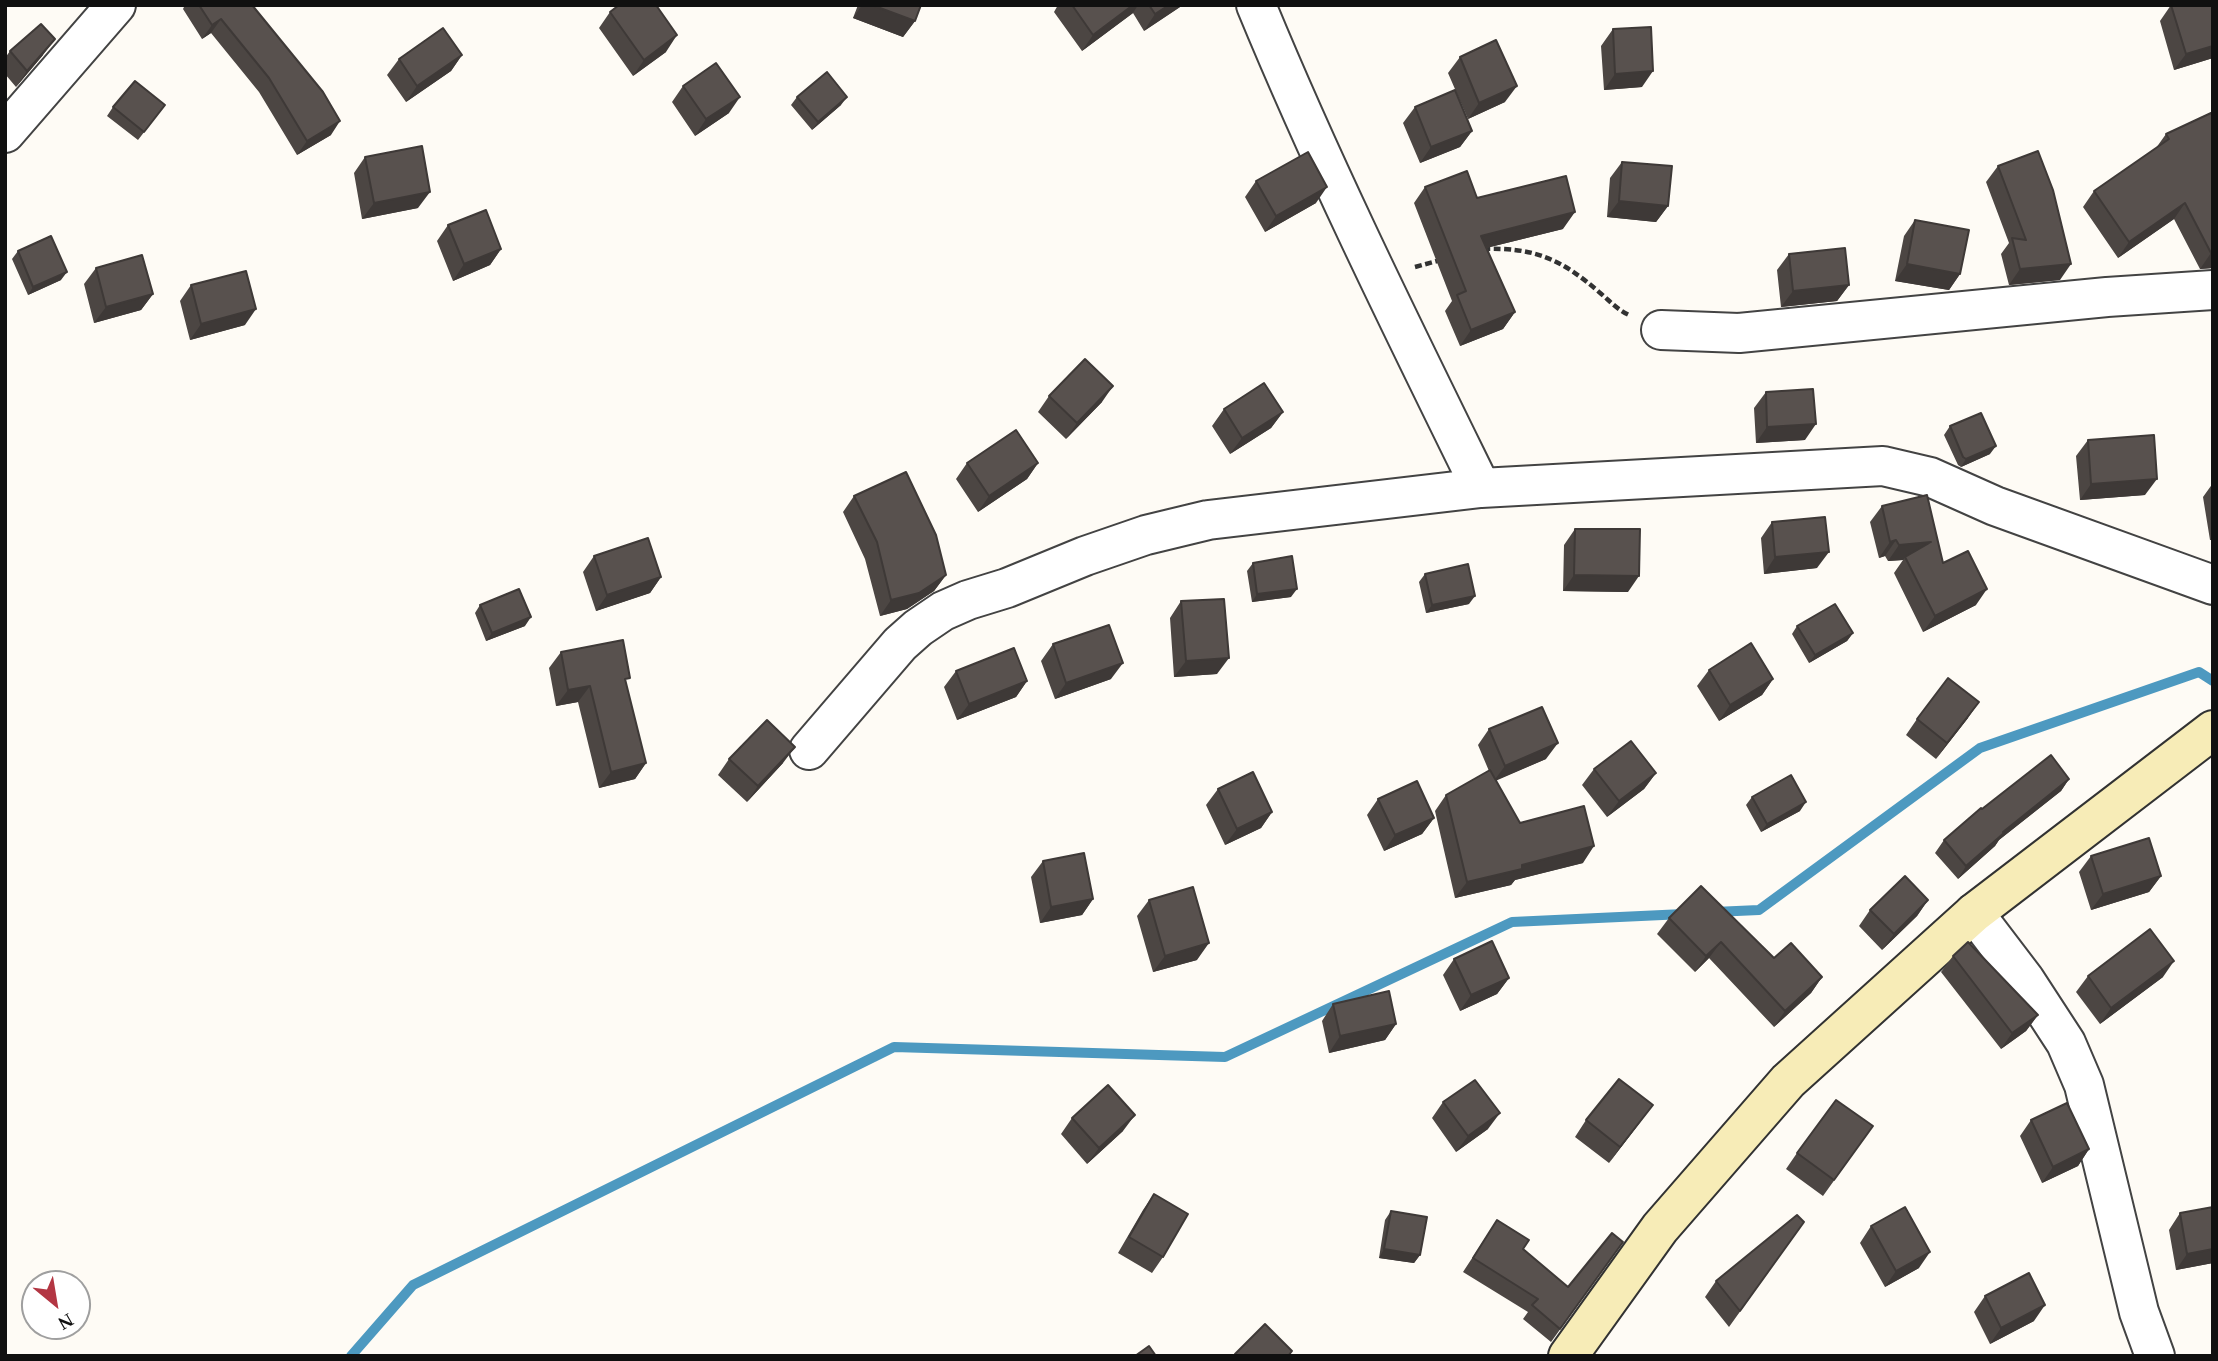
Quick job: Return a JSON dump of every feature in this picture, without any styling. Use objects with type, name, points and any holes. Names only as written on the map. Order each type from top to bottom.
[{"type":"street","points":[[5,133],[116,5]]},
{"type":"street","points":[[1256,5],[1299,110],[1481,488]]},
{"type":"street","points":[[1661,330],[1739,333],[2107,297],[2213,290]]},
{"type":"street","points":[[808,750],[900,644],[935,617],[968,600],[1007,588],[1085,556],[1208,520],[1481,488],[1883,466],[1930,477],[1995,506],[2213,585]]},
{"type":"street","points":[[1568,1356],[1660,1228],[1788,1081],[1974,913],[2213,730]]},
{"type":"street","points":[[1974,913],[2025,980],[2066,1043],[2084,1085],[2139,1312],[2155,1356]]},
{"type":"path","points":[[1482,249],[1528,251],[1562,263],[1600,292],[1618,310],[1661,330]]},
{"type":"path","points":[[1377,276],[1443,260]]},
{"type":"building","points":[[199,5],[252,5],[323,92],[340,121],[307,141],[269,78],[221,19],[212,25]]},
{"type":"building","points":[[619,5],[656,5],[677,35],[644,60],[610,12]]},
{"type":"building","points":[[872,5],[921,5],[915,21]]},
{"type":"building","points":[[1072,5],[1133,5],[1093,35]]},
{"type":"building","points":[[1149,5],[1169,5],[1155,14]]},
{"type":"building","points":[[2171,5],[2213,5],[2213,46],[2186,54]]},
{"type":"building","points":[[41,24],[55,39],[27,71],[10,51]]},
{"type":"building","points":[[1651,27],[1653,71],[1615,74],[1613,29]]},
{"type":"building","points":[[443,28],[462,55],[417,86],[399,59]]},
{"type":"building","points":[[1496,40],[1517,86],[1479,103],[1460,57]]},
{"type":"building","points":[[716,63],[740,97],[706,119],[683,86]]},
{"type":"building","points":[[827,72],[847,97],[818,122],[797,97]]},
{"type":"building","points":[[135,81],[165,105],[144,132],[113,107]]},
{"type":"building","points":[[1455,90],[1472,131],[1431,147],[1415,107]]},
{"type":"building","points":[[2211,113],[2213,253],[2185,203],[2129,242],[2094,191],[2169,139],[2166,134]]},
{"type":"building","points":[[422,146],[430,192],[374,203],[365,157]]},
{"type":"building","points":[[2038,151],[2053,190],[2071,264],[2020,269],[2012,238],[2026,240],[1998,166]]},
{"type":"building","points":[[1308,152],[1327,187],[1276,216],[1256,181]]},
{"type":"building","points":[[1622,162],[1672,166],[1668,206],[1619,201]]},
{"type":"building","points":[[1467,171],[1477,198],[1566,176],[1575,212],[1481,236],[1515,312],[1471,330],[1457,295],[1466,291],[1425,187]]},
{"type":"building","points":[[486,210],[501,249],[464,264],[448,225]]},
{"type":"building","points":[[1915,220],[1969,230],[1960,274],[1907,264]]},
{"type":"building","points":[[51,236],[67,272],[33,287],[18,251]]},
{"type":"building","points":[[1845,248],[1849,285],[1793,291],[1789,254]]},
{"type":"building","points":[[142,255],[153,294],[106,307],[96,268]]},
{"type":"building","points":[[246,271],[256,309],[201,324],[191,285]]},
{"type":"building","points":[[1085,359],[1113,386],[1077,423],[1049,396]]},
{"type":"building","points":[[1264,383],[1283,412],[1242,438],[1224,409]]},
{"type":"building","points":[[1813,389],[1816,424],[1767,427],[1766,392]]},
{"type":"building","points":[[1981,413],[1996,446],[1966,459],[1950,426]]},
{"type":"building","points":[[1016,430],[1038,463],[989,496],[967,463]]},
{"type":"building","points":[[2154,435],[2157,479],[2091,484],[2088,440]]},
{"type":"building","points":[[906,472],[936,535],[946,575],[919,593],[891,600],[877,542],[854,496]]},
{"type":"building","points":[[1927,495],[1943,563],[1968,551],[1987,589],[1935,616],[1905,557],[1931,542],[1899,545],[1896,540],[1890,542],[1882,506]]},
{"type":"building","points":[[1825,517],[1829,552],[1775,557],[1772,522]]},
{"type":"building","points":[[1575,529],[1640,529],[1639,576],[1574,575]]},
{"type":"building","points":[[648,538],[661,577],[607,595],[594,556]]},
{"type":"building","points":[[1292,556],[1297,589],[1257,594],[1253,563]]},
{"type":"building","points":[[1468,564],[1475,596],[1432,605],[1425,574]]},
{"type":"building","points":[[519,589],[531,617],[492,633],[480,605]]},
{"type":"building","points":[[1224,599],[1229,658],[1186,661],[1181,601]]},
{"type":"building","points":[[1835,604],[1853,633],[1815,655],[1797,626]]},
{"type":"building","points":[[1109,625],[1123,663],[1066,683],[1053,644]]},
{"type":"building","points":[[623,640],[630,678],[625,679],[646,763],[611,772],[590,686],[568,690],[561,652]]},
{"type":"building","points":[[1751,643],[1773,679],[1730,705],[1709,670]]},
{"type":"building","points":[[1014,648],[1027,681],[969,704],[956,671]]},
{"type":"building","points":[[1948,678],[1979,702],[1947,743],[1917,719]]},
{"type":"building","points":[[1542,707],[1558,743],[1505,766],[1489,729]]},
{"type":"building","points":[[767,720],[795,747],[758,786],[729,759]]},
{"type":"building","points":[[1631,741],[1656,773],[1619,801],[1594,769]]},
{"type":"building","points":[[2051,755],[2069,779],[1966,866],[1944,840]]},
{"type":"building","points":[[1490,770],[1520,823],[1584,806],[1594,846],[1522,865],[1522,869],[1467,882],[1446,795]]},
{"type":"building","points":[[1253,772],[1272,812],[1237,829],[1218,789]]},
{"type":"building","points":[[1791,775],[1806,802],[1767,824],[1752,797]]},
{"type":"building","points":[[1417,781],[1434,818],[1395,835],[1378,799]]},
{"type":"building","points":[[2149,838],[2161,876],[2103,894],[2091,856]]},
{"type":"building","points":[[1084,853],[1093,899],[1051,907],[1043,861]]},
{"type":"building","points":[[1905,876],[1928,900],[1894,934],[1870,910]]},
{"type":"building","points":[[1701,886],[1774,958],[1791,943],[1822,977],[1785,1011],[1721,942],[1706,956],[1669,918]]},
{"type":"building","points":[[1193,887],[1209,943],[1165,956],[1149,900]]},
{"type":"building","points":[[2150,929],[2174,961],[2111,1008],[2088,976]]},
{"type":"building","points":[[1492,941],[1509,978],[1471,995],[1454,959]]},
{"type":"building","points":[[1968,942],[2038,1015],[2012,1033],[1953,956]]},
{"type":"building","points":[[1389,991],[1396,1024],[1340,1036],[1333,1004]]},
{"type":"building","points":[[1619,1079],[1653,1105],[1620,1147],[1586,1120]]},
{"type":"building","points":[[1475,1080],[1500,1113],[1468,1136],[1443,1102]]},
{"type":"building","points":[[1108,1085],[1135,1115],[1099,1148],[1072,1118]]},
{"type":"building","points":[[1836,1100],[1873,1126],[1834,1180],[1797,1153]]},
{"type":"building","points":[[2067,1103],[2089,1149],[2053,1167],[2031,1120]]},
{"type":"building","points":[[1154,1194],[1188,1214],[1163,1257],[1129,1237]]},
{"type":"building","points":[[1905,1207],[1930,1252],[1896,1271],[1871,1226]]},
{"type":"building","points":[[2213,1207],[2213,1249],[2187,1254],[2180,1213]]},
{"type":"building","points":[[1391,1211],[1427,1217],[1420,1255],[1384,1249]]},
{"type":"building","points":[[1797,1215],[1804,1222],[1740,1311],[1716,1281]]},
{"type":"building","points":[[1497,1220],[1529,1240],[1523,1249],[1568,1287],[1612,1233],[1623,1242],[1560,1329],[1532,1305],[1538,1299],[1473,1258]]},
{"type":"building","points":[[2029,1273],[2045,1305],[2001,1328],[1985,1296]]},
{"type":"building","points":[[1265,1324],[1292,1351],[1288,1356],[1237,1356],[1235,1354]]},
{"type":"building","points":[[1149,1346],[1156,1356],[1135,1356]]},
{"type":"waterway","points":[[1714,912],[1759,910],[1980,748],[2199,672],[2213,681]]},
{"type":"waterway","points":[[351,1356],[413,1285],[894,1047],[1225,1057],[1512,922],[1684,914]]}]
